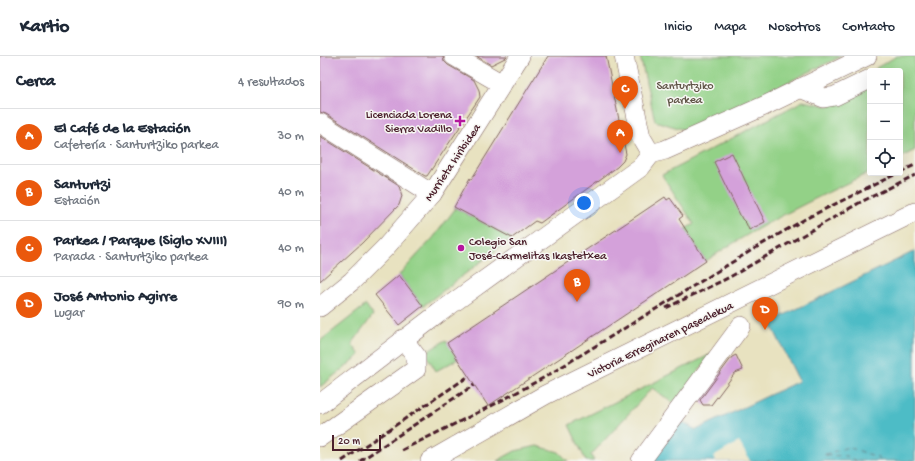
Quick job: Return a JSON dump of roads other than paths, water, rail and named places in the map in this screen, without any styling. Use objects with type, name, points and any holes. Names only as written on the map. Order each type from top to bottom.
[{"type":"street","points":[[454,56],[502,84]]},
{"type":"street","name":"Murrieta hiribidea","points":[[320,307],[352,281],[385,248],[432,194],[520,56]]},
{"type":"street","points":[[624,56],[641,137],[651,154]]},
{"type":"street","points":[[320,404],[403,339],[641,167],[651,154],[672,147],[764,106],[867,56]]},
{"type":"street","points":[[800,88],[824,98],[835,96],[867,80]]},
{"type":"street","points":[[320,123],[432,194]]},
{"type":"street","name":"Victoria Erreginaren pasealekua","points":[[430,461],[545,396],[915,212]]},
{"type":"street","points":[[641,461],[741,326]]},
{"type":"street","points":[[320,437],[416,368],[416,356],[403,339]]},
{"type":"water","points":[[915,251],[915,461],[652,461],[681,421],[696,430],[799,381],[770,322]]},
{"type":"railway","points":[[903,171],[915,165]]},
{"type":"railway","points":[[666,308],[730,277],[859,203],[915,175]]},
{"type":"railway","points":[[402,450],[497,403],[545,377],[805,219],[892,176]]},
{"type":"railway","points":[[342,461],[469,376]]},
{"type":"railway","points":[[360,461],[474,385]]},
{"type":"place","name":"Parkea / Parque (Siglo XVIII)","points":[[625,109]]},
{"type":"place","name":"Licenciada Lorena Sierra Vadillo","points":[[460,121]]},
{"type":"place","name":"El Café de la Estación","points":[[620,153]]},
{"type":"place","name":"Colegio San José-Carmelitas Ikastetxea","points":[[461,248]]},
{"type":"place","name":"Santurtzi","points":[[577,302]]},
{"type":"place","name":"José Antonio Agirre","points":[[765,330]]},
{"type":"park label","name":"Santurtziko parkea","points":[[685,92]]}]
